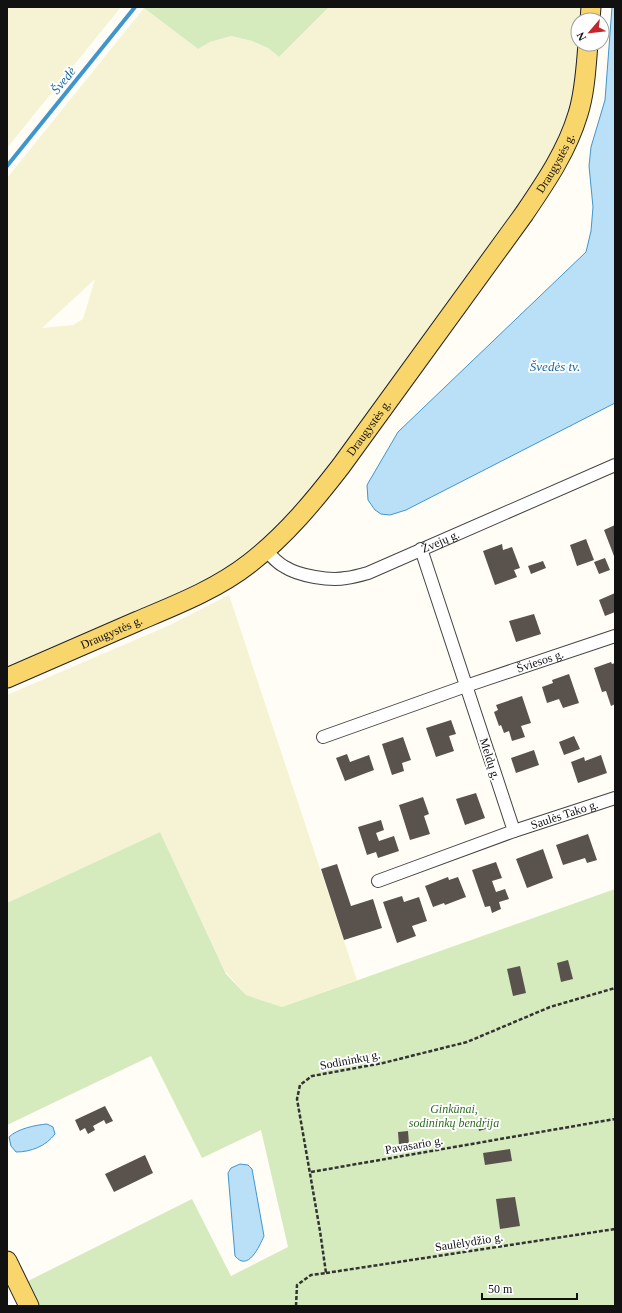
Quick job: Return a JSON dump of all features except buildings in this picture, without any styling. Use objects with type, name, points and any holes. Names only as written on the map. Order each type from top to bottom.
[{"type":"main road","name":"Draugystės g.","points":[[7,678],[204,592],[249,564],[294,523],[318,496],[341,466],[524,214],[562,156],[578,114],[583,92],[587,52]]},
{"type":"main road","points":[[7,1261],[29,1306]]},
{"type":"street","name":"Žvejų g.","points":[[266,550],[276,561],[286,568],[302,574],[330,579],[345,578],[368,573],[615,465]]},
{"type":"street","name":"Meldų g.","points":[[421,549],[514,831]]},
{"type":"street","name":"Šviesos g.","points":[[322,737],[466,686],[615,636]]},
{"type":"street","name":"Saulės Tako g.","points":[[514,831],[615,798]]},
{"type":"street","points":[[378,881],[514,831]]},
{"type":"path","name":"Sodininkų g.","points":[[326,1273],[297,1099],[300,1085],[312,1076],[383,1063],[467,1042],[550,1007],[615,988]]},
{"type":"path","name":"Pavasario g.","points":[[310,1172],[615,1119]]},
{"type":"path","name":"Saulėlydžio g.","points":[[326,1273],[615,1229]]},
{"type":"path","points":[[296,1306],[297,1285],[311,1275],[326,1273]]},
{"type":"shaded area","points":[[7,7],[121,7],[7,148]]},
{"type":"shaded area","points":[[329,7],[582,7],[582,12],[570,12],[570,52],[579,52],[573,100],[555,146],[539,179],[316,484],[276,527],[248,553],[227,567],[193,587],[7,666],[7,178],[144,8],[198,49],[210,42],[231,36],[252,41],[268,48],[279,57]],"holes":[[[95,279],[83,319],[73,325],[42,328]]]},
{"type":"shaded area","points":[[229,595],[357,980],[282,1007],[246,995],[225,971],[160,832],[7,903],[7,695],[170,625]]},
{"type":"green space","points":[[329,7],[279,57],[268,48],[252,41],[231,36],[210,42],[198,49],[144,8]]},
{"type":"green space","name":"Ginkūnai, sodininkų bendrija","points":[[160,832],[226,974],[246,995],[282,1007],[615,889],[615,1306],[40,1306],[28,1281],[192,1199],[231,1276],[288,1247],[261,1130],[202,1158],[151,1056],[7,1125],[7,903]]},
{"type":"water","name":"Švedės tv.","points":[[612,7],[615,7],[615,403],[406,510],[390,515],[381,514],[375,510],[368,500],[367,485],[398,432],[586,252],[591,231],[593,207],[589,166],[591,147],[605,100],[609,52],[610,52]]},
{"type":"water","points":[[47,1124],[53,1127],[55,1134],[43,1145],[27,1151],[16,1152],[11,1146],[9,1137],[12,1134],[26,1128]]},
{"type":"water","points":[[240,1164],[248,1165],[252,1169],[264,1236],[249,1260],[244,1261],[235,1256],[228,1173],[231,1168]]},
{"type":"waterway","name":"Švedė","points":[[7,166],[135,7]]}]
